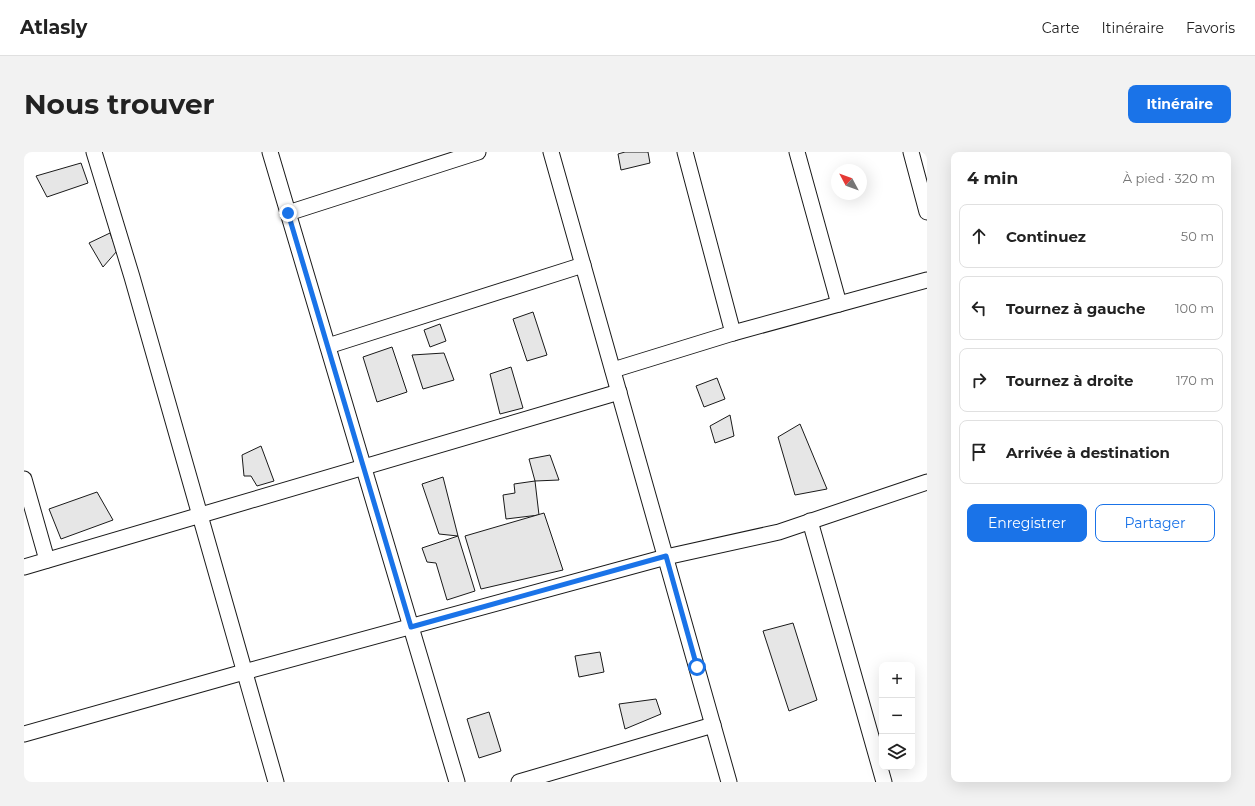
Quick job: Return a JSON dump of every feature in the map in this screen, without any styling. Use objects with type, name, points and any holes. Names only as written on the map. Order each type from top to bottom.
[{"type":"street","points":[[94,152],[132,277],[276,782]]},
{"type":"street","points":[[270,152],[458,782]]},
{"type":"street","points":[[288,213],[478,152]]},
{"type":"street","points":[[551,152],[729,782]]},
{"type":"street","points":[[685,152],[733,333]]},
{"type":"street","points":[[797,152],[839,304]]},
{"type":"street","points":[[911,152],[927,212]]},
{"type":"street","points":[[328,346],[583,265]]},
{"type":"street","points":[[613,370],[733,333],[927,280]]},
{"type":"street","points":[[24,567],[619,392]]},
{"type":"street","points":[[24,479],[47,560]]},
{"type":"street","points":[[24,734],[666,556],[779,532],[927,482]]},
{"type":"street","points":[[810,521],[884,782]]},
{"type":"street","points":[[519,782],[713,725]]},
{"type":"building","points":[[625,152],[648,152],[650,163],[621,170],[618,154]]},
{"type":"building","points":[[81,163],[88,183],[47,197],[36,176]]},
{"type":"building","points":[[110,233],[117,251],[103,267],[89,243]]},
{"type":"building","points":[[533,312],[547,355],[527,361],[513,319]]},
{"type":"building","points":[[440,324],[446,341],[430,347],[424,330]]},
{"type":"building","points":[[392,347],[407,392],[377,402],[363,357]]},
{"type":"building","points":[[444,353],[454,380],[423,389],[412,355]]},
{"type":"building","points":[[511,367],[523,408],[500,414],[490,374]]},
{"type":"building","points":[[717,378],[725,399],[704,407],[696,386]]},
{"type":"building","points":[[730,415],[734,436],[715,443],[710,426]]},
{"type":"building","points":[[800,424],[827,489],[795,495],[778,437]]},
{"type":"building","points":[[261,446],[274,481],[257,486],[251,476],[244,476],[242,455]]},
{"type":"building","points":[[550,455],[559,480],[535,481],[529,459]]},
{"type":"building","points":[[443,477],[458,536],[439,534],[422,484]]},
{"type":"building","points":[[535,481],[539,515],[506,519],[503,495],[515,493],[514,484]]},
{"type":"building","points":[[97,492],[113,520],[61,539],[49,509]]},
{"type":"building","points":[[544,513],[563,570],[481,589],[465,536]]},
{"type":"building","points":[[458,536],[475,591],[447,600],[436,563],[427,562],[422,548]]},
{"type":"building","points":[[793,623],[817,700],[789,711],[763,631]]},
{"type":"building","points":[[600,652],[604,672],[579,677],[575,656]]},
{"type":"building","points":[[656,699],[661,714],[625,729],[619,704]]},
{"type":"building","points":[[489,712],[501,751],[479,758],[467,719]]},
{"type":"route","points":[[288,213],[411,627],[666,556],[697,667]]}]
